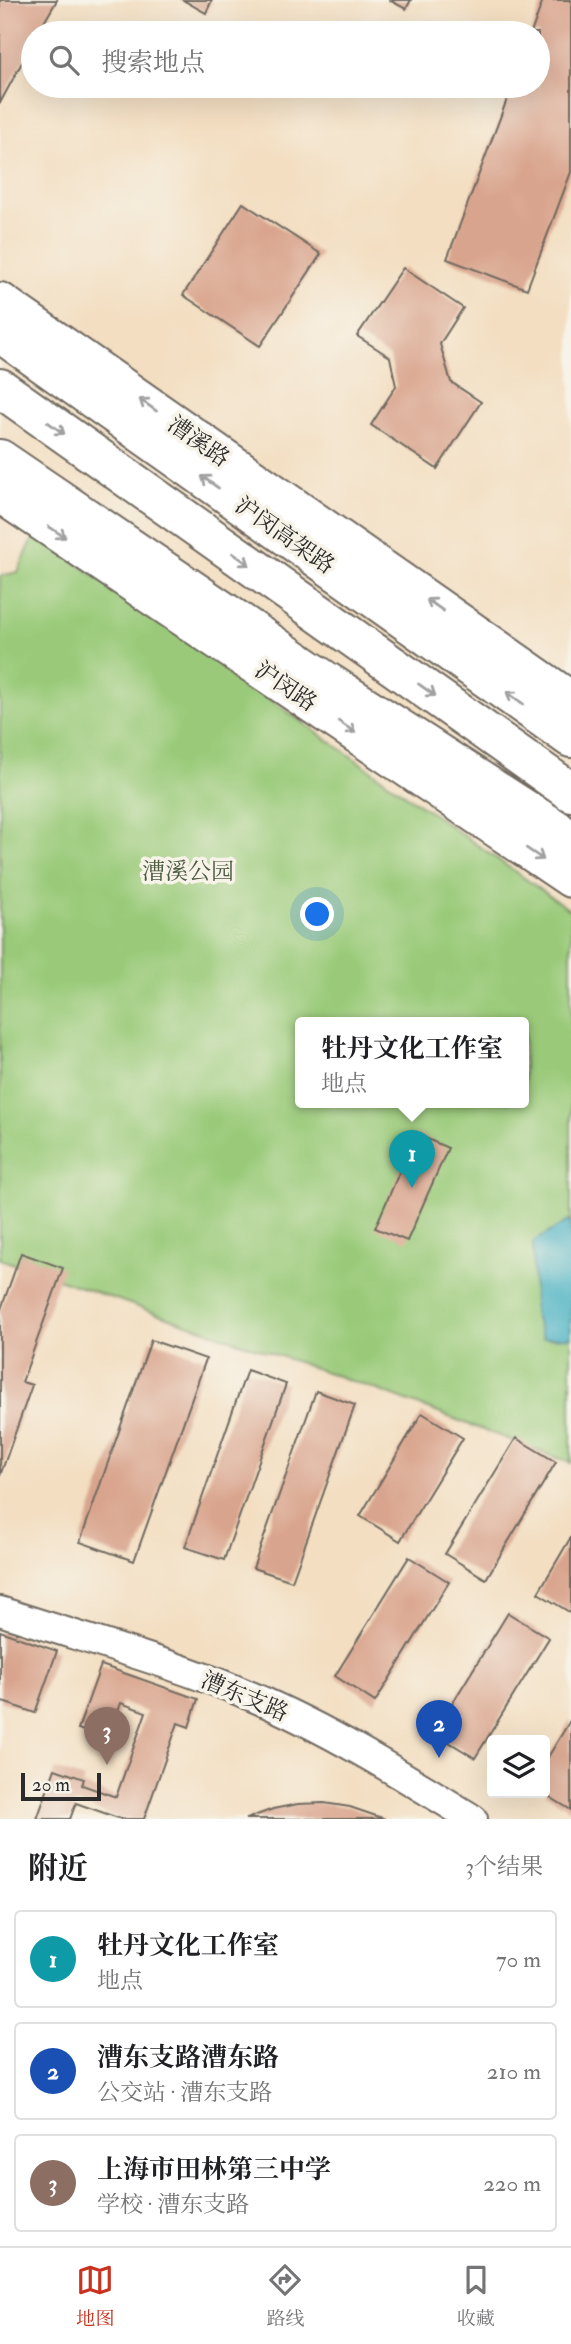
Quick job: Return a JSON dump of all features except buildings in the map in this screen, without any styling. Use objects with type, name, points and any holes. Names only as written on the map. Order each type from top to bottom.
[{"type":"main road","name":"漕溪路","points":[[0,302],[571,701]]},
{"type":"main road","name":"沪闵高架路","points":[[0,333],[571,738]]},
{"type":"main road","name":"沪闵高架路","points":[[0,388],[571,792]]},
{"type":"main road","points":[[0,441],[571,832]]},
{"type":"main road","points":[[0,459],[326,681],[571,839]]},
{"type":"main road","name":"沪闵路","points":[[0,494],[571,878]]},
{"type":"street","name":"漕东支路","points":[[0,1611],[205,1678],[253,1697],[329,1734],[473,1819]]},
{"type":"green space","name":"漕溪公园","points":[[35,534],[571,911],[571,1463],[375,1389],[0,1259],[0,576],[18,572]]},
{"type":"water","points":[[568,1221],[571,1224],[571,1337],[543,1338],[534,1314],[533,1242]]},
{"type":"place","name":"牡丹文化工作室","points":[[412,1188]]},
{"type":"place","name":"漕东支路漕东路","points":[[439,1758]]},
{"type":"place","name":"上海市田林第三中学","points":[[107,1765]]}]
